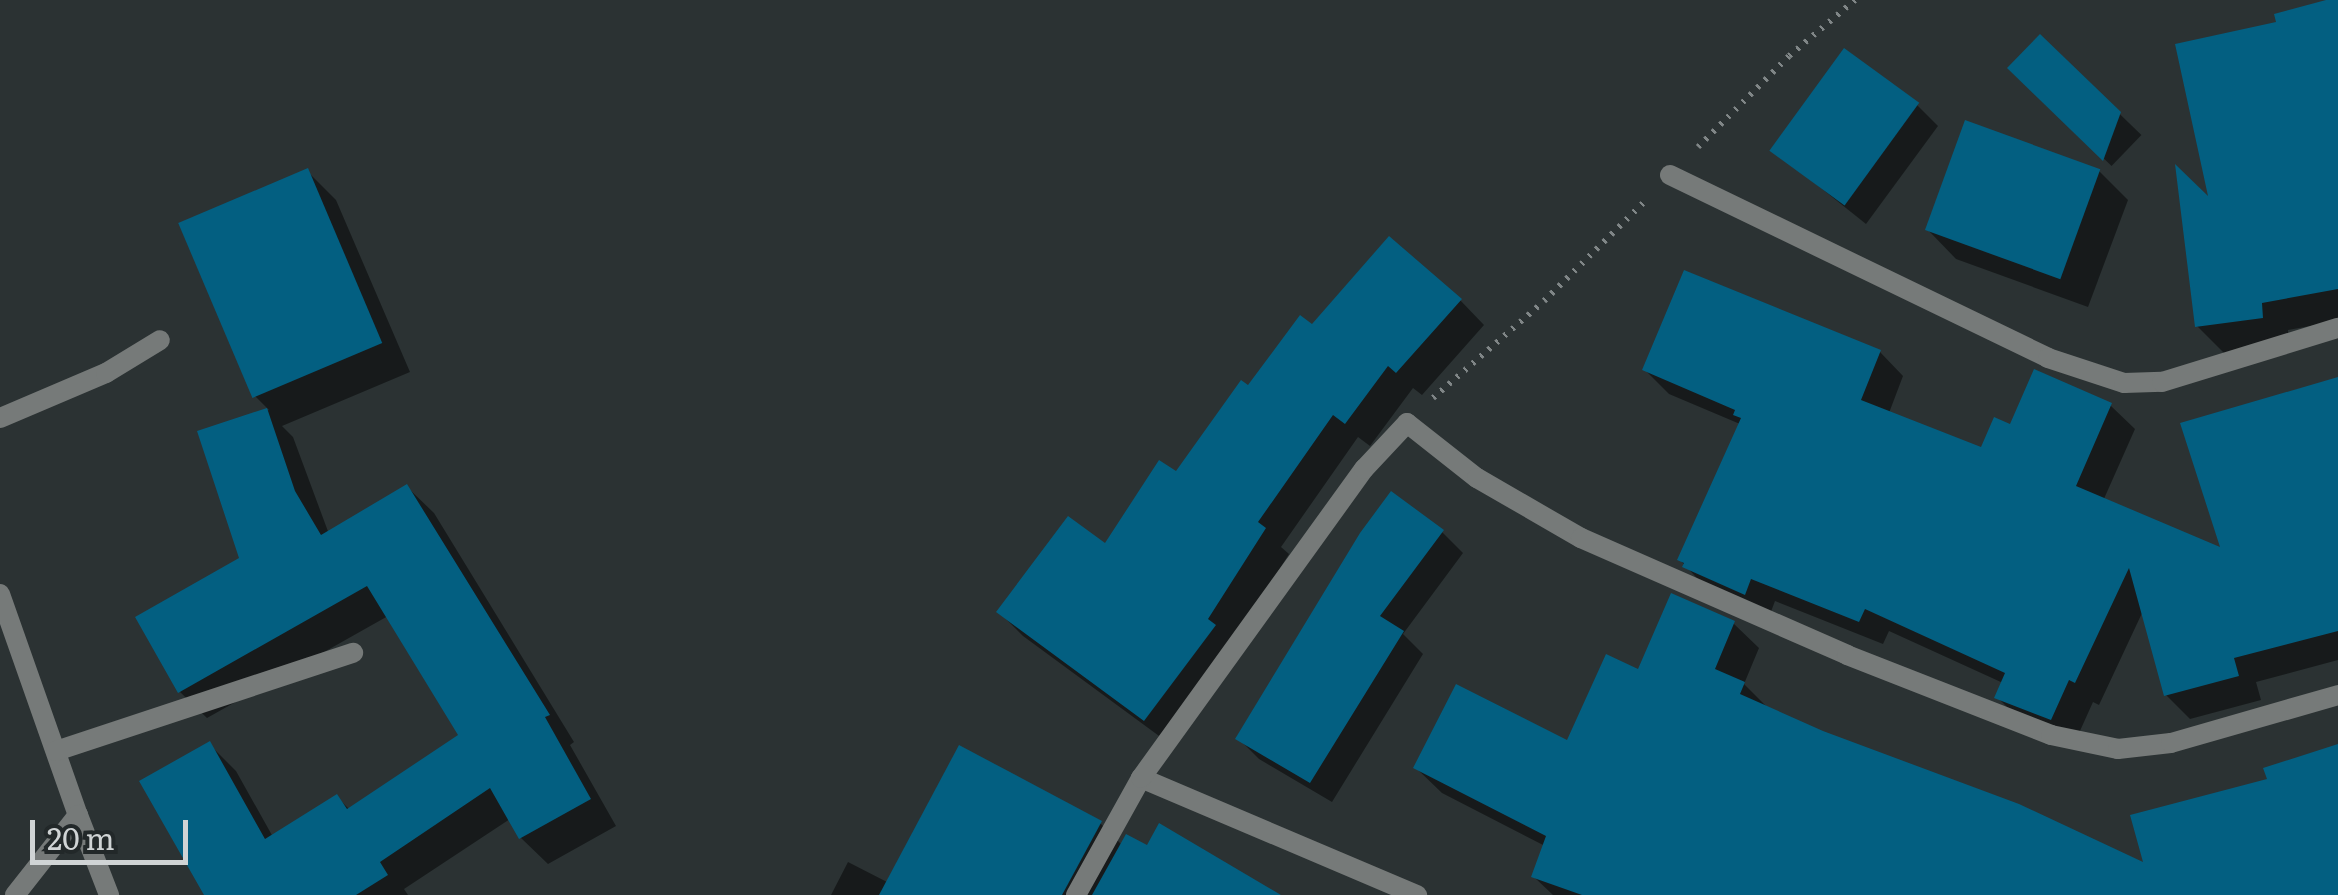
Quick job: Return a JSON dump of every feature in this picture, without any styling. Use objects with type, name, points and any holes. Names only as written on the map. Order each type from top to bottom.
[{"type":"street","points":[[1670,175],[2048,358],[2124,383],[2162,382],[2338,328]]},
{"type":"street","points":[[0,418],[106,373],[160,340]]},
{"type":"street","points":[[1076,895],[1141,778],[1364,469],[1406,422],[1477,478],[1581,538],[1846,655],[2051,735],[2118,749],[2171,743],[2338,695]]},
{"type":"street","points":[[0,594],[109,895]]},
{"type":"street","points":[[56,751],[353,653]]},
{"type":"street","points":[[1141,778],[1417,895]]},
{"type":"street","points":[[15,895],[78,815]]},
{"type":"path","points":[[1406,422],[1544,301],[1789,56],[1855,0]]},
{"type":"building","points":[[2338,0],[2338,289],[2262,303],[2263,318],[2195,327],[2175,164],[2208,196],[2175,44],[2276,22],[2274,14]]},
{"type":"building","points":[[2040,34],[2121,112],[2103,161],[2007,68]]},
{"type":"building","points":[[1844,48],[1919,103],[1845,205],[1769,151]]},
{"type":"building","points":[[1965,120],[2100,169],[2060,279],[1925,230]]},
{"type":"building","points":[[308,168],[382,343],[252,398],[178,223]]},
{"type":"building","points":[[1389,236],[1462,299],[1396,373],[1388,366],[1345,424],[1333,415],[1258,522],[1266,528],[1208,619],[1216,625],[1144,721],[996,612],[1068,516],[1105,543],[1159,460],[1176,471],[1241,380],[1248,385],[1300,315],[1312,324]]},
{"type":"building","points":[[1684,270],[1881,350],[1861,400],[1981,447],[1994,417],[2010,424],[2034,369],[2112,403],[2076,486],[2220,547],[2180,423],[2338,377],[2338,631],[2234,658],[2239,676],[2164,696],[2129,568],[2075,683],[2069,680],[2051,720],[1994,698],[2005,673],[1865,609],[1859,622],[1751,579],[1745,595],[1682,567],[1684,563],[1677,560],[1741,418],[1733,415],[1735,410],[1642,370]]},
{"type":"building","points":[[267,408],[295,491],[321,535],[407,484],[550,715],[545,717],[591,799],[519,839],[490,788],[380,862],[388,875],[356,895],[204,895],[139,781],[210,741],[265,839],[337,794],[347,809],[458,735],[367,586],[178,693],[135,617],[239,558],[197,431]]},
{"type":"building","points":[[1391,491],[1444,530],[1380,616],[1404,631],[1310,783],[1235,739],[1360,533]]},
{"type":"building","points":[[1671,593],[1735,621],[1715,669],[1745,682],[1740,694],[1823,731],[2019,804],[2143,862],[2130,815],[2267,779],[2263,768],[2338,744],[2338,895],[1582,895],[1531,877],[1546,836],[1413,768],[1456,684],[1567,740],[1606,654],[1638,669]]},
{"type":"building","points":[[959,745],[1102,821],[1062,895],[879,895]]},
{"type":"building","points":[[1159,823],[1281,895],[1092,895],[1126,834],[1147,845]]}]
